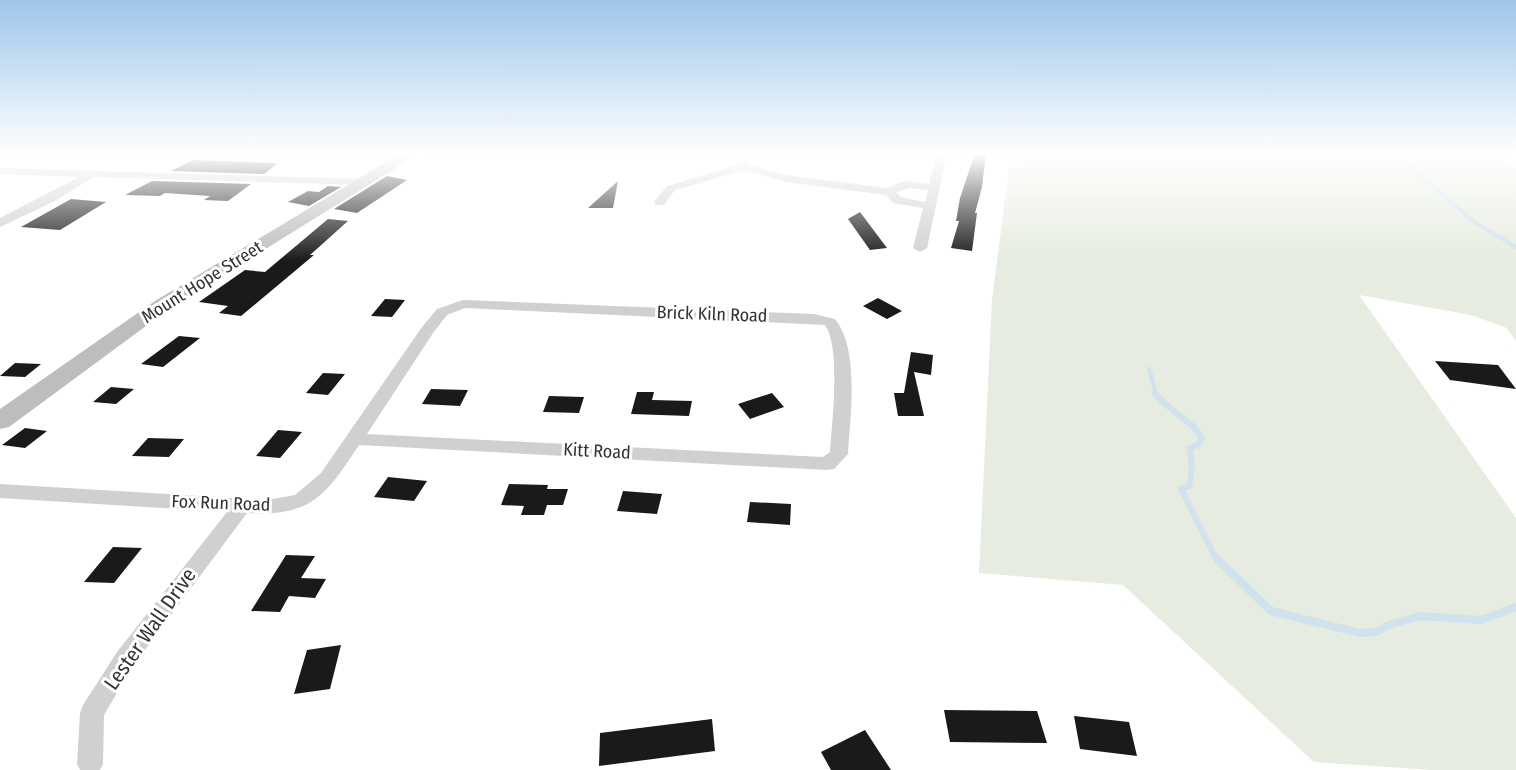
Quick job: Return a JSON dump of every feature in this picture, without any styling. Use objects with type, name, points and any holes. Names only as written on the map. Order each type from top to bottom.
[{"type":"street","points":[[0,223],[66,189]]},
{"type":"street","name":"Mount Hope Street","points":[[0,421],[162,305],[353,189]]},
{"type":"street","points":[[660,201],[671,189]]},
{"type":"street","points":[[866,189],[890,192],[897,200],[930,206]]},
{"type":"street","points":[[920,248],[934,189]]},
{"type":"street","name":"Brick Kiln Road","points":[[453,308],[463,304],[503,305],[829,321],[837,329],[841,357],[840,444],[839,454],[835,457]]},
{"type":"street","name":"Fox Run Road","points":[[0,492],[267,507],[301,501],[328,478],[357,439],[427,330],[442,312],[453,308]]},
{"type":"street","name":"Kitt Road","points":[[357,439],[827,464],[835,457]]},
{"type":"street","name":"Lester Wall Drive","points":[[90,764],[92,712],[125,659],[242,506]]},
{"type":"shaded area","points":[[1006,189],[1516,189],[1516,341],[1507,328],[1471,315],[1359,295],[1516,518],[1516,770],[1432,770],[1314,762],[1123,585],[979,573],[992,300]]},
{"type":"building","points":[[137,189],[244,189],[228,201],[204,200],[210,196],[165,193],[160,196],[125,195]]},
{"type":"building","points":[[324,189],[338,189],[309,206],[288,202],[308,191],[319,192]]},
{"type":"building","points":[[366,189],[393,189],[357,213],[334,209]]},
{"type":"building","points":[[609,189],[617,189],[613,208],[588,208]]},
{"type":"building","points":[[963,189],[981,189],[975,213],[977,213],[972,251],[951,248],[959,221],[956,221]]},
{"type":"building","points":[[71,199],[106,202],[60,230],[21,227]]},
{"type":"building","points":[[860,212],[887,248],[870,250],[848,219]]},
{"type":"building","points":[[328,219],[348,221],[310,255],[314,255],[241,316],[219,313],[228,306],[199,302],[245,270],[265,272]]},
{"type":"building","points":[[878,298],[902,311],[887,319],[863,306]]},
{"type":"building","points":[[385,299],[405,300],[392,317],[371,316]]},
{"type":"building","points":[[179,336],[200,338],[163,367],[141,364]]},
{"type":"building","points":[[911,352],[933,355],[931,375],[914,372],[924,416],[898,416],[894,393],[904,393]]},
{"type":"building","points":[[1435,361],[1498,365],[1516,389],[1450,380]]},
{"type":"building","points":[[15,363],[41,364],[25,377],[0,376]]},
{"type":"building","points":[[323,373],[345,374],[328,395],[306,393]]},
{"type":"building","points":[[111,387],[134,389],[116,404],[93,402]]},
{"type":"building","points":[[431,389],[468,390],[460,406],[422,404]]},
{"type":"building","points":[[637,392],[654,392],[652,400],[692,401],[689,416],[631,414]]},
{"type":"building","points":[[772,393],[784,407],[750,419],[738,404]]},
{"type":"building","points":[[549,396],[584,397],[579,413],[543,412]]},
{"type":"building","points":[[25,428],[47,431],[25,448],[2,445]]},
{"type":"building","points":[[278,430],[302,432],[280,458],[256,456]]},
{"type":"building","points":[[148,438],[184,439],[169,457],[132,456]]},
{"type":"building","points":[[388,477],[427,481],[414,501],[374,497]]},
{"type":"building","points":[[509,484],[548,485],[547,489],[568,489],[563,505],[547,505],[544,515],[521,515],[524,506],[501,505]]},
{"type":"building","points":[[623,491],[662,494],[657,514],[617,511]]},
{"type":"building","points":[[750,502],[791,504],[790,525],[747,522]]},
{"type":"building","points":[[113,547],[142,548],[114,583],[84,582]]},
{"type":"building","points":[[286,555],[315,556],[301,578],[326,579],[315,598],[289,596],[280,612],[251,611]]},
{"type":"building","points":[[341,645],[330,689],[294,694],[307,650]]},
{"type":"building","points":[[944,710],[1037,711],[1047,743],[950,742]]},
{"type":"building","points":[[1074,716],[1129,722],[1137,756],[1080,749]]},
{"type":"building","points":[[712,719],[715,751],[599,766],[600,733]]},
{"type":"building","points":[[865,730],[891,770],[831,770],[821,752]]},
{"type":"waterway","points":[[1435,189],[1476,223],[1516,247]]},
{"type":"waterway","points":[[1149,369],[1156,394]]},
{"type":"waterway","points":[[1155,393],[1202,438],[1199,444],[1190,448],[1192,469],[1189,486],[1181,489],[1218,560]]},
{"type":"waterway","points":[[1218,560],[1271,611],[1360,633],[1377,632],[1388,625],[1420,616],[1481,620],[1516,607]]}]
